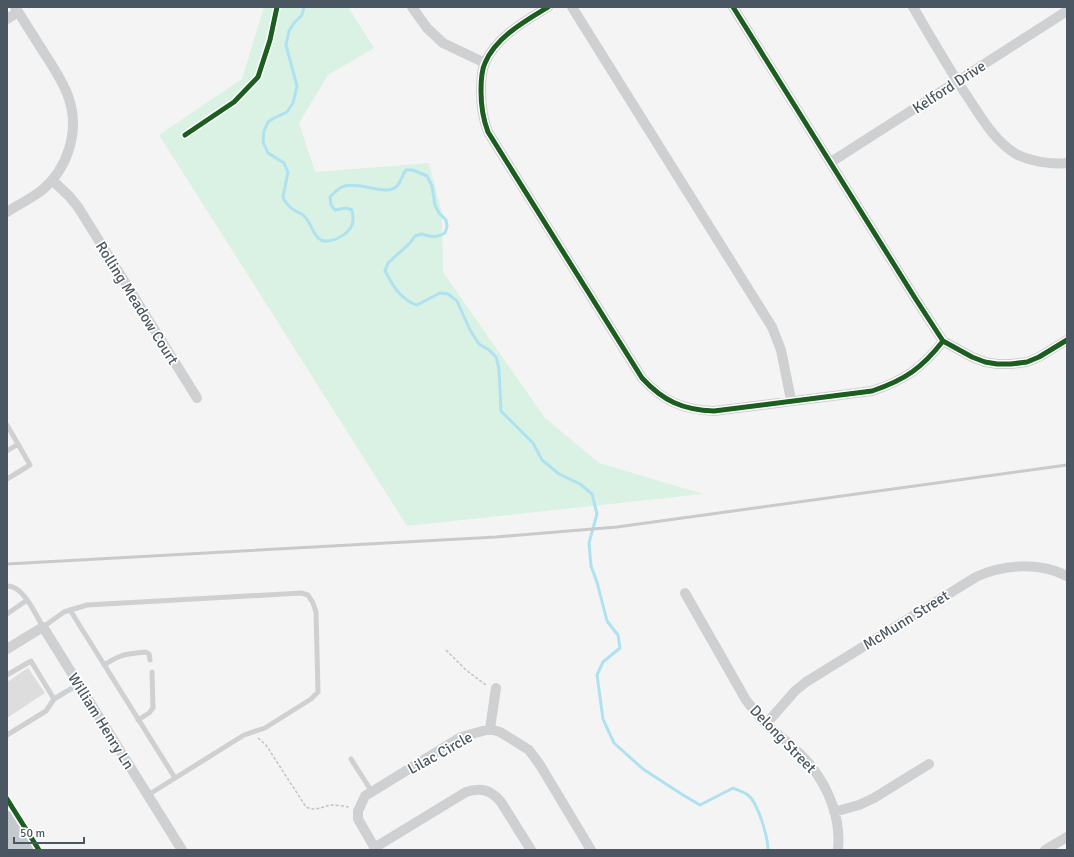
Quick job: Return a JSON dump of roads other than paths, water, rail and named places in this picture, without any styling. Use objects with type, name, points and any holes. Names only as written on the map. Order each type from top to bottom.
[{"type":"highway","points":[[7,820],[26,850]]},
{"type":"street","points":[[412,7],[427,28],[443,43],[485,63]]},
{"type":"street","points":[[548,7],[514,28],[501,40],[485,63],[481,82],[481,101],[484,120],[488,132],[642,378],[654,391],[681,406],[697,410],[714,411],[791,400],[872,391],[892,384],[908,375],[920,366],[943,341]]},
{"type":"street","points":[[572,7],[772,327],[781,350],[791,400]]},
{"type":"street","points":[[733,7],[943,341],[984,362],[1011,364],[1026,362],[1039,357],[1067,340]]},
{"type":"street","points":[[913,7],[958,81],[997,139],[1017,154],[1037,161],[1058,164],[1067,163]]},
{"type":"street","points":[[7,18],[17,9],[64,85],[70,100],[73,128],[67,154],[61,168],[52,180],[41,190],[7,212]]},
{"type":"street","name":"Kelford Drive","points":[[831,162],[1067,12]]},
{"type":"street","name":"Rolling Meadow Court","points":[[52,180],[69,196],[78,208],[197,398]]},
{"type":"street","name":"McMunn Street","points":[[766,724],[806,682],[976,576],[989,571],[1016,566],[1052,570],[1067,576]]},
{"type":"street","name":"Delong Street","points":[[685,593],[746,700],[766,724],[811,766],[821,780],[829,796],[838,828],[838,850]]},
{"type":"street","points":[[7,649],[43,627]]},
{"type":"street","name":"William Henry Ln","points":[[43,627],[182,850]]},
{"type":"street","points":[[490,729],[496,690]]},
{"type":"street","name":"Lilac Circle","points":[[375,849],[358,819],[359,808],[365,796],[461,737],[490,729],[500,732],[529,750],[540,765],[591,850]]},
{"type":"street","points":[[834,812],[859,805],[874,798],[929,764]]},
{"type":"street","points":[[375,849],[466,792],[474,789],[482,789],[496,796],[501,802],[531,850]]},
{"type":"street","points":[[1045,850],[1067,837]]},
{"type":"lane","points":[[7,425],[30,465],[7,479]]},
{"type":"lane","points":[[7,451],[18,444]]},
{"type":"lane","points":[[7,586],[14,586],[27,600],[43,627],[64,612],[87,605],[301,593],[308,595],[316,612],[318,692],[311,700],[265,728],[244,735],[148,795]]},
{"type":"lane","points":[[7,614],[27,600]]},
{"type":"lane","points":[[70,610],[175,778]]},
{"type":"lane","points":[[104,665],[118,655],[125,654],[146,652],[149,654],[150,660]]},
{"type":"lane","points":[[7,675],[31,660],[54,699]]},
{"type":"lane","points":[[138,720],[149,713],[153,708],[152,672]]},
{"type":"lane","points":[[7,735],[46,711],[54,699],[79,684]]},
{"type":"lane","points":[[351,759],[372,792]]},
{"type":"waterway","points":[[304,7],[302,15],[289,31],[286,45],[297,86],[293,103],[287,112],[268,122],[264,131],[263,142],[268,153],[284,163],[288,172],[283,197],[284,200],[290,207],[305,217],[318,238],[321,240],[330,241],[339,238],[347,232],[353,221],[352,210],[346,208],[335,210],[331,205],[330,197],[339,189],[351,185],[380,190],[392,189],[397,186],[406,170],[413,170],[427,176],[432,186],[435,205],[439,213],[446,220],[447,227],[445,233],[436,236],[422,234],[415,236],[410,243],[388,263],[385,271],[398,292],[411,303],[417,305],[440,293],[448,294],[457,301],[470,330],[479,344],[489,350],[496,357],[499,369],[501,411],[533,443],[542,460],[559,474],[580,484],[592,494],[597,514],[589,543],[591,566],[597,582],[607,621],[618,635],[620,648],[603,662],[597,675],[603,719],[614,743],[643,769],[700,805],[733,788],[748,795],[759,812],[768,844],[768,850]]},
{"type":"railway","points":[[7,564],[496,537],[617,527],[1067,465]]}]
